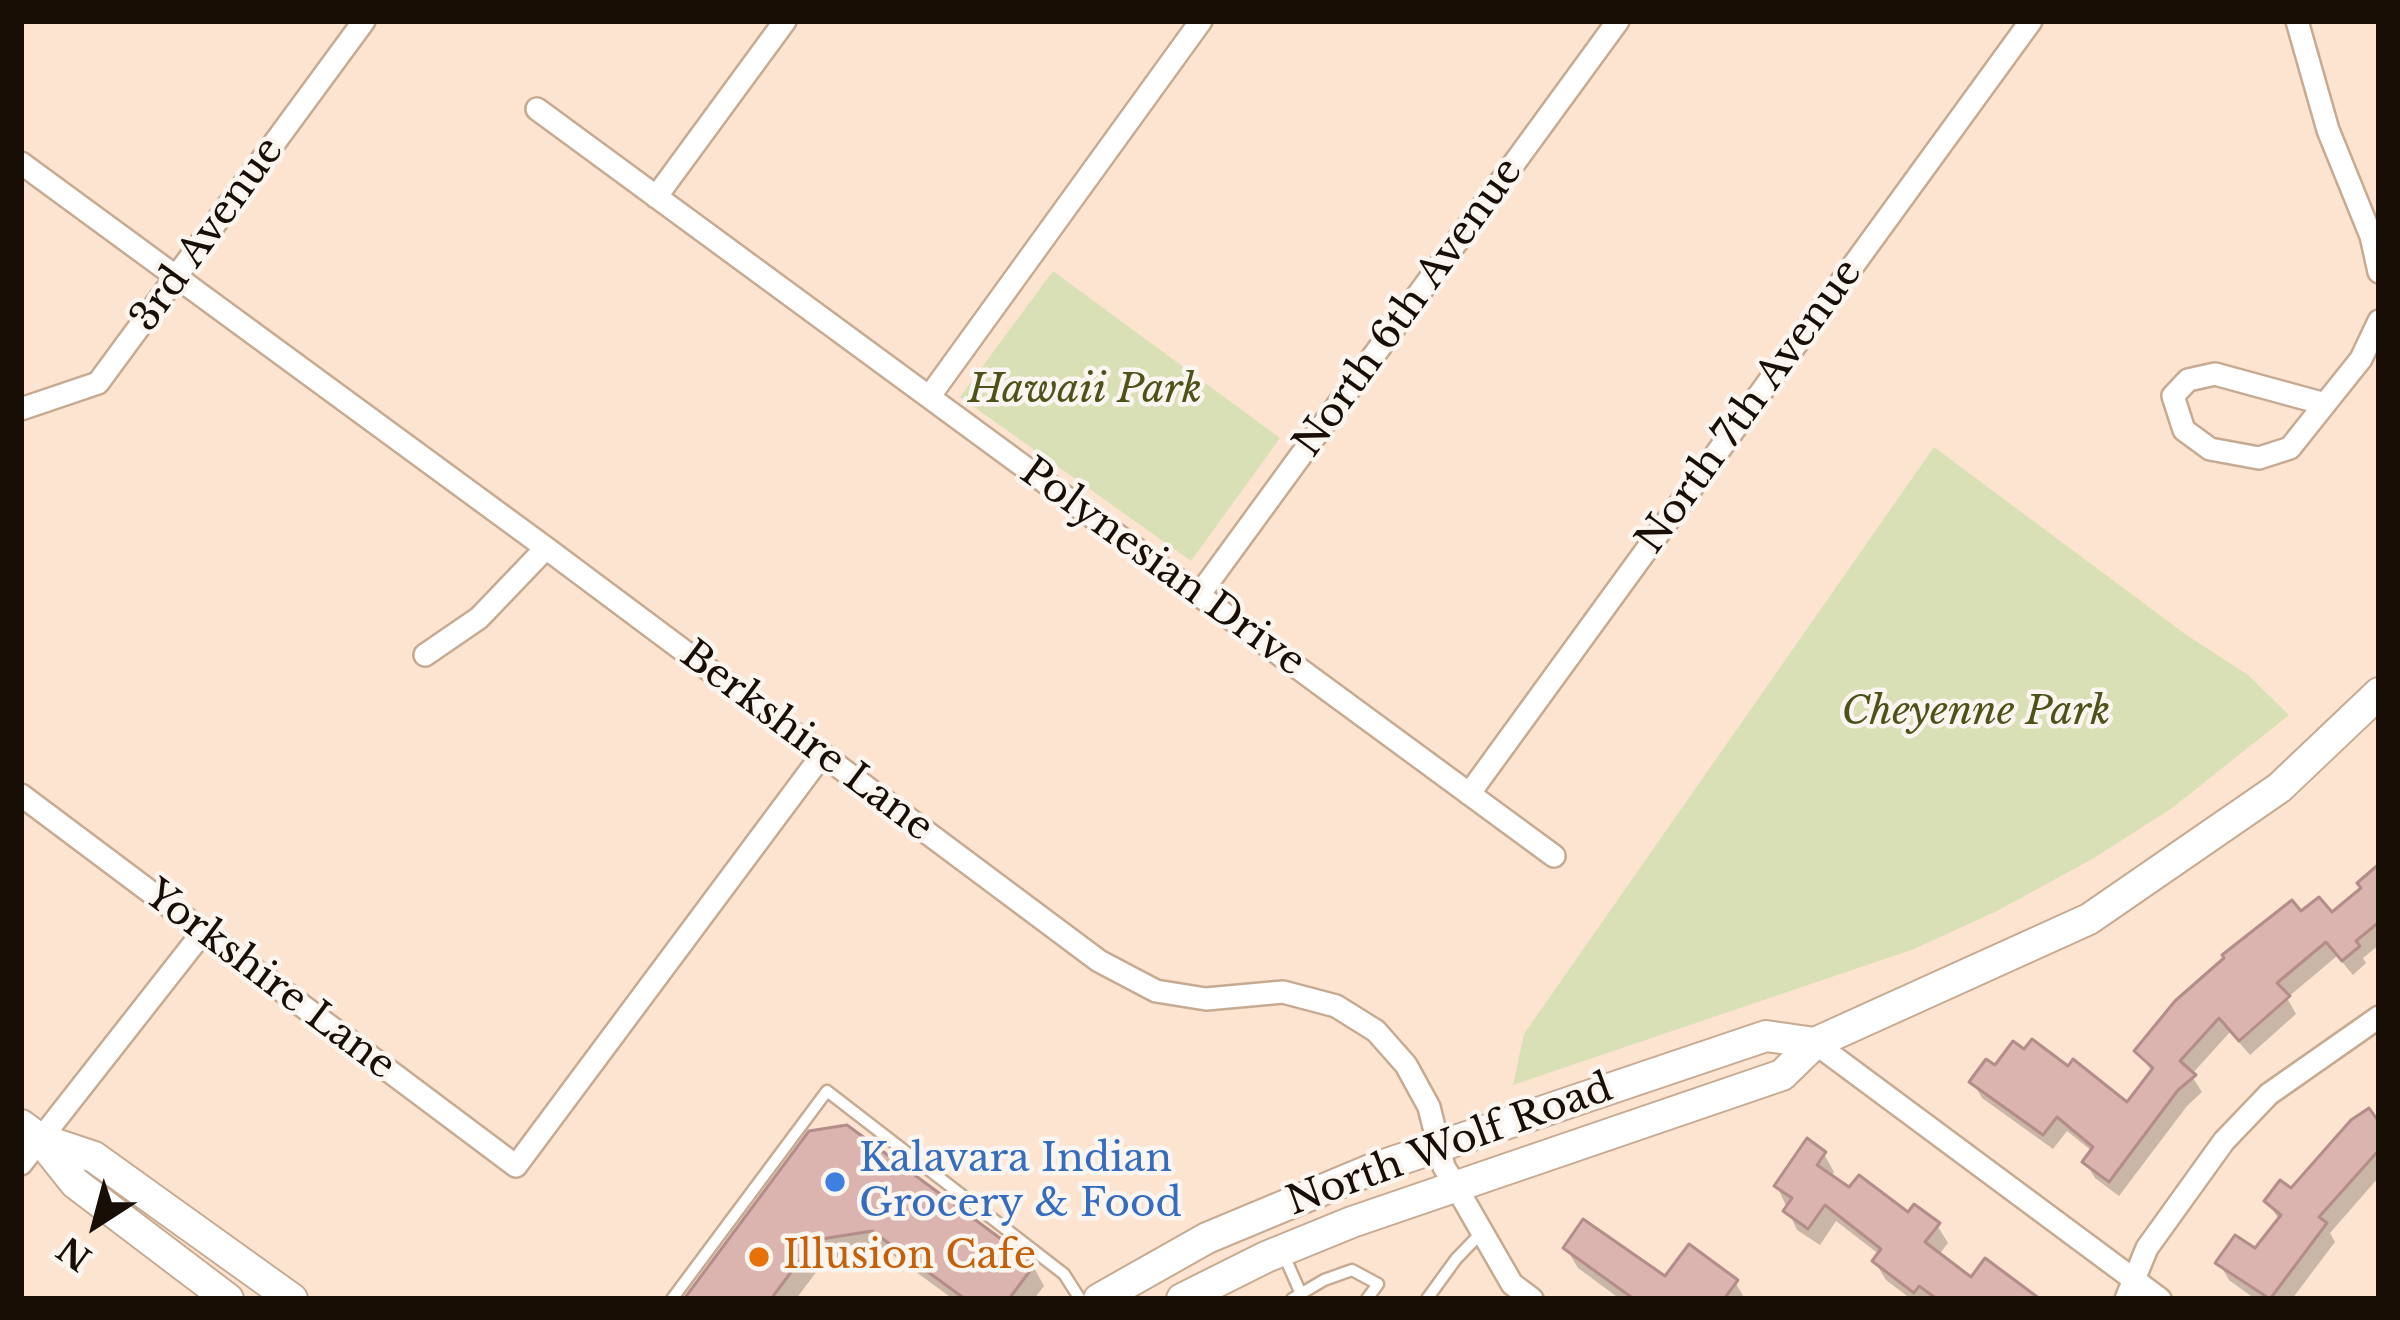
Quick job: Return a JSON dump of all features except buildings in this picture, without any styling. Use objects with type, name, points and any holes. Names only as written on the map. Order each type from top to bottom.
[{"type":"main road","name":"North Wolf Road","points":[[1182,1299],[1282,1250],[1455,1185],[1782,1075],[1815,1043],[2090,919],[2279,788],[2379,693]]},
{"type":"main road","name":"North Wolf Road","points":[[1099,1299],[1249,1219],[1439,1146],[1766,1036],[1815,1043]]},
{"type":"main road","points":[[27,1142],[228,1299]]},
{"type":"main road","points":[[27,1142],[94,1157],[292,1299]]},
{"type":"street","name":"3rd Avenue","points":[[21,409],[98,383],[364,21]]},
{"type":"street","points":[[656,197],[784,21]]},
{"type":"street","points":[[929,397],[1201,21]]},
{"type":"street","name":"North 6th Avenue","points":[[1199,595],[1618,21]]},
{"type":"street","name":"North 7th Avenue","points":[[1469,794],[2031,21]]},
{"type":"street","points":[[2297,21],[2328,130],[2371,236],[2379,272]]},
{"type":"street","name":"Polynesian Drive","points":[[537,110],[1555,856]]},
{"type":"street","name":"Berkshire Lane","points":[[21,163],[1099,961],[1156,991],[1206,998],[1283,992],[1336,1006],[1376,1031],[1406,1065],[1430,1107],[1455,1185],[1512,1284],[1532,1299]]},
{"type":"street","points":[[2325,404],[2215,374],[2188,380],[2173,396],[2184,430],[2210,449],[2259,458],[2290,448],[2361,359],[2379,321]]},
{"type":"street","points":[[425,655],[479,617],[546,548]]},
{"type":"street","name":"Yorkshire Lane","points":[[21,795],[516,1166],[822,755]]},
{"type":"street","points":[[27,1142],[203,932]]},
{"type":"street","points":[[2130,1289],[2147,1249],[2224,1141],[2270,1094],[2379,1017]]},
{"type":"street","points":[[1815,1043],[2130,1289],[2160,1299]]},
{"type":"lane","points":[[672,1299],[827,1091],[1064,1274],[1079,1299]]},
{"type":"lane","points":[[1427,1299],[1482,1232]]},
{"type":"lane","points":[[1282,1250],[1296,1296],[1352,1270],[1378,1284],[1367,1299]]},
{"type":"green space","name":"Hawaii Park","points":[[1053,271],[1280,438],[1191,561],[960,397]]},
{"type":"green space","name":"Cheyenne Park","points":[[1934,447],[2185,634],[2248,675],[2289,715],[2172,808],[1997,911],[1914,949],[1513,1085],[1524,1034]]},
{"type":"place","name":"Kalavara Indian Grocery & Food","points":[[835,1182]]},
{"type":"place","name":"Illusion Cafe","points":[[759,1257]]}]
